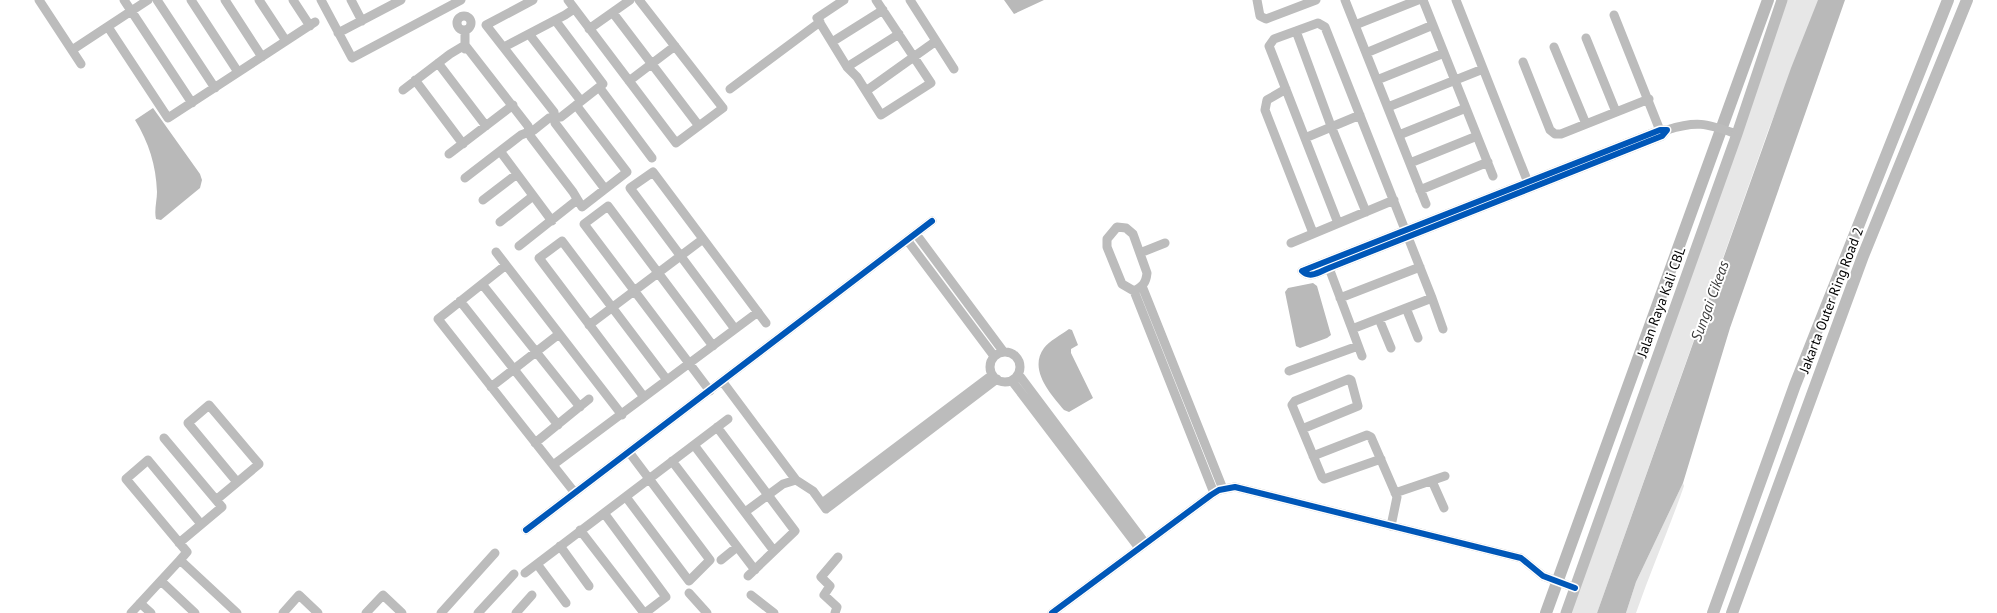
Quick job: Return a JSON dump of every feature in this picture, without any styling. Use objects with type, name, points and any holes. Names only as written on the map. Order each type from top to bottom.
[{"type":"highway","name":"Jakarta Outer Ring Road 2","points":[[1713,613],[1795,385],[1948,0]]},
{"type":"highway","name":"Jakarta Outer Ring Road 2","points":[[1732,613],[1864,256],[1967,0]]},
{"type":"main road","name":"Jalan Raya Kali CBL","points":[[1566,613],[1737,134],[1782,0]]},
{"type":"street","points":[[39,0],[81,64]]},
{"type":"street","points":[[124,0],[192,103]]},
{"type":"street","points":[[72,50],[148,0]]},
{"type":"street","points":[[157,0],[215,88]]},
{"type":"street","points":[[191,0],[238,72]]},
{"type":"street","points":[[225,0],[262,57]]},
{"type":"street","points":[[259,0],[286,41]]},
{"type":"street","points":[[108,27],[168,118],[312,24],[292,0]]},
{"type":"street","points":[[321,0],[352,58],[454,1],[460,18],[458,26],[465,30],[465,50],[511,107],[528,132],[527,140],[569,195],[577,200],[582,207],[627,172],[529,34]]},
{"type":"street","points":[[351,0],[362,21]]},
{"type":"street","points":[[338,33],[362,21],[386,4],[401,0]]},
{"type":"street","points":[[533,0],[486,25],[554,112],[556,123],[605,190]]},
{"type":"street","points":[[568,0],[676,143],[723,108],[640,0]]},
{"type":"street","points":[[590,29],[630,0]]},
{"type":"street","points":[[844,0],[817,18],[847,67],[857,77],[881,115],[931,83],[876,0]]},
{"type":"street","points":[[910,0],[954,69]]},
{"type":"street","points":[[1258,0],[1260,16],[1266,19],[1316,0]]},
{"type":"street","points":[[1345,0],[1426,204]]},
{"type":"street","points":[[1423,0],[1493,176]]},
{"type":"street","points":[[1456,0],[1529,185]]},
{"type":"street","points":[[1355,25],[1414,1]]},
{"type":"street","points":[[504,47],[574,9]]},
{"type":"street","points":[[832,42],[883,10]]},
{"type":"street","points":[[612,13],[699,126]]},
{"type":"street","points":[[1614,15],[1663,132]]},
{"type":"street","points":[[465,178],[500,151],[549,118],[561,117],[603,84],[555,20]]},
{"type":"street","points":[[730,89],[820,22]]},
{"type":"street","points":[[1338,223],[1269,46],[1274,39],[1315,24],[1323,25],[1394,200],[1443,329]]},
{"type":"street","points":[[1366,53],[1433,25]]},
{"type":"street","points":[[1296,31],[1331,126],[1366,212]]},
{"type":"street","points":[[847,67],[899,34]]},
{"type":"street","points":[[1586,38],[1616,112]]},
{"type":"street","points":[[866,91],[936,42]]},
{"type":"street","points":[[403,90],[465,45]]},
{"type":"street","points":[[629,81],[675,46]]},
{"type":"street","points":[[1554,47],[1586,124]]},
{"type":"street","points":[[1377,80],[1444,53]]},
{"type":"street","points":[[1523,62],[1552,133],[1561,134],[1649,99]]},
{"type":"street","points":[[438,63],[486,126]]},
{"type":"street","points":[[1388,107],[1483,69]]},
{"type":"street","points":[[415,80],[463,144]]},
{"type":"street","points":[[599,87],[652,158]]},
{"type":"street","points":[[1286,89],[1267,100],[1265,110],[1313,233]]},
{"type":"street","points":[[450,154],[511,107]]},
{"type":"street","points":[[1399,135],[1466,108]]},
{"type":"street","points":[[1305,138],[1360,115]]},
{"type":"street","points":[[1407,233],[1312,275],[1302,271],[1407,233],[1663,132],[1696,123],[1710,125],[1737,134]]},
{"type":"street","points":[[1410,163],[1478,136]]},
{"type":"street","points":[[500,151],[552,221]]},
{"type":"street","points":[[1420,190],[1488,162]]},
{"type":"street","points":[[735,329],[630,188],[653,172],[766,323]]},
{"type":"street","points":[[483,200],[517,174]]},
{"type":"street","points":[[500,222],[533,196]]},
{"type":"street","points":[[519,246],[577,200]]},
{"type":"street","points":[[1291,243],[1394,200]]},
{"type":"street","points":[[710,390],[584,224],[608,206],[713,346]]},
{"type":"street","points":[[526,530],[932,221]]},
{"type":"street","points":[[1117,227],[1126,228],[1133,234],[1147,273],[1146,280],[1138,288],[1122,284],[1107,247],[1107,239],[1117,227]]},
{"type":"street","points":[[916,234],[1003,351]]},
{"type":"street","points":[[589,324],[703,239]]},
{"type":"street","points":[[907,240],[994,356]]},
{"type":"street","points":[[644,397],[539,258],[546,252],[562,241],[667,380]]},
{"type":"street","points":[[1140,253],[1165,243]]},
{"type":"street","points":[[496,252],[622,414]]},
{"type":"street","points":[[506,265],[438,319],[575,493]]},
{"type":"street","points":[[1340,298],[1420,267]]},
{"type":"street","points":[[1329,268],[1362,356]]},
{"type":"street","points":[[482,284],[580,407]]},
{"type":"street","points":[[1138,288],[1218,491]]},
{"type":"street","points":[[1352,329],[1432,298]]},
{"type":"street","points":[[460,301],[558,425]]},
{"type":"street","points":[[1406,308],[1418,338]]},
{"type":"street","points":[[553,465],[758,312]]},
{"type":"street","points":[[1379,318],[1391,348]]},
{"type":"street","points":[[491,387],[559,334]]},
{"type":"street","points":[[1289,371],[1358,346]]},
{"type":"street","points":[[1003,351],[1012,352],[1017,356],[1021,368],[1016,378],[1002,382],[994,377],[990,362],[994,356],[1003,351]]},
{"type":"street","points":[[722,381],[796,480],[813,491],[826,509],[994,377]]},
{"type":"street","points":[[1016,378],[1142,546]]},
{"type":"street","points":[[1302,429],[1358,406],[1351,380],[1349,379],[1292,402],[1292,405],[1302,429],[1314,456],[1322,476],[1326,479],[1381,459]]},
{"type":"street","points":[[535,443],[589,399]]},
{"type":"street","points":[[216,500],[259,464],[209,404],[188,423],[237,482]]},
{"type":"street","points":[[525,573],[728,419]]},
{"type":"street","points":[[672,461],[738,547],[751,573],[795,531],[718,427]]},
{"type":"street","points":[[1314,456],[1367,435],[1371,437],[1397,498],[1391,526]]},
{"type":"street","points":[[164,438],[222,507],[179,543]]},
{"type":"street","points":[[694,445],[774,551]]},
{"type":"street","points":[[626,497],[690,580],[710,560],[629,452]]},
{"type":"street","points":[[131,613],[187,552],[126,478],[148,460],[201,524]]},
{"type":"street","points":[[1395,493],[1445,476]]},
{"type":"street","points":[[745,512],[783,484],[796,480]]},
{"type":"street","points":[[1432,480],[1444,508]]},
{"type":"street","points":[[1052,613],[1218,491],[1235,488],[1521,558],[1543,576],[1575,588]]},
{"type":"street","points":[[580,530],[644,613],[666,597],[604,513]]},
{"type":"street","points":[[560,546],[589,586]]},
{"type":"street","points":[[721,560],[738,547]]},
{"type":"street","points":[[441,613],[495,553]]},
{"type":"street","points":[[835,613],[837,608],[824,595],[830,586],[821,577],[838,557]]},
{"type":"street","points":[[180,560],[237,613]]},
{"type":"street","points":[[537,564],[566,603]]},
{"type":"street","points":[[478,613],[514,574]]},
{"type":"street","points":[[161,581],[195,613]]},
{"type":"street","points":[[688,592],[707,613]]},
{"type":"street","points":[[283,613],[299,595],[318,613]]},
{"type":"street","points":[[366,613],[383,595],[402,613]]},
{"type":"street","points":[[516,613],[532,595]]},
{"type":"street","points":[[751,595],[774,613]]},
{"type":"street","points":[[140,603],[151,613]]},
{"type":"shaded area","points":[[1782,0],[1819,0],[1768,131],[1597,613],[1566,613]]},
{"type":"shaded area","points":[[1683,483],[1684,486],[1636,613],[1626,613],[1636,582]]},
{"type":"water","points":[[1004,0],[1044,0],[1014,14]]},
{"type":"water","name":"Sungai Cikeas","points":[[1818,0],[1845,0],[1730,328],[1683,483],[1636,582],[1626,613],[1597,613],[1791,68]]},
{"type":"water","points":[[153,108],[200,174],[202,180],[200,188],[161,220],[156,219],[155,216],[157,192],[153,163],[148,146],[135,120]]},
{"type":"water","points":[[1313,283],[1317,286],[1331,335],[1300,348],[1296,346],[1285,292],[1288,288]]},
{"type":"water","points":[[1069,329],[1072,330],[1078,345],[1071,349],[1071,353],[1093,398],[1069,412],[1064,410],[1048,389],[1040,373],[1039,365],[1040,356],[1046,345]]},
{"type":"waterway","points":[[1546,613],[1768,0]]},
{"type":"cycle path","points":[[1660,130],[1667,130],[1662,136],[1318,273],[1311,275],[1302,271],[1660,130]]},
{"type":"cycle path","points":[[526,530],[932,221]]},
{"type":"cycle path","points":[[1052,613],[1211,495],[1219,490],[1235,487],[1521,558],[1543,576],[1575,588]]}]
